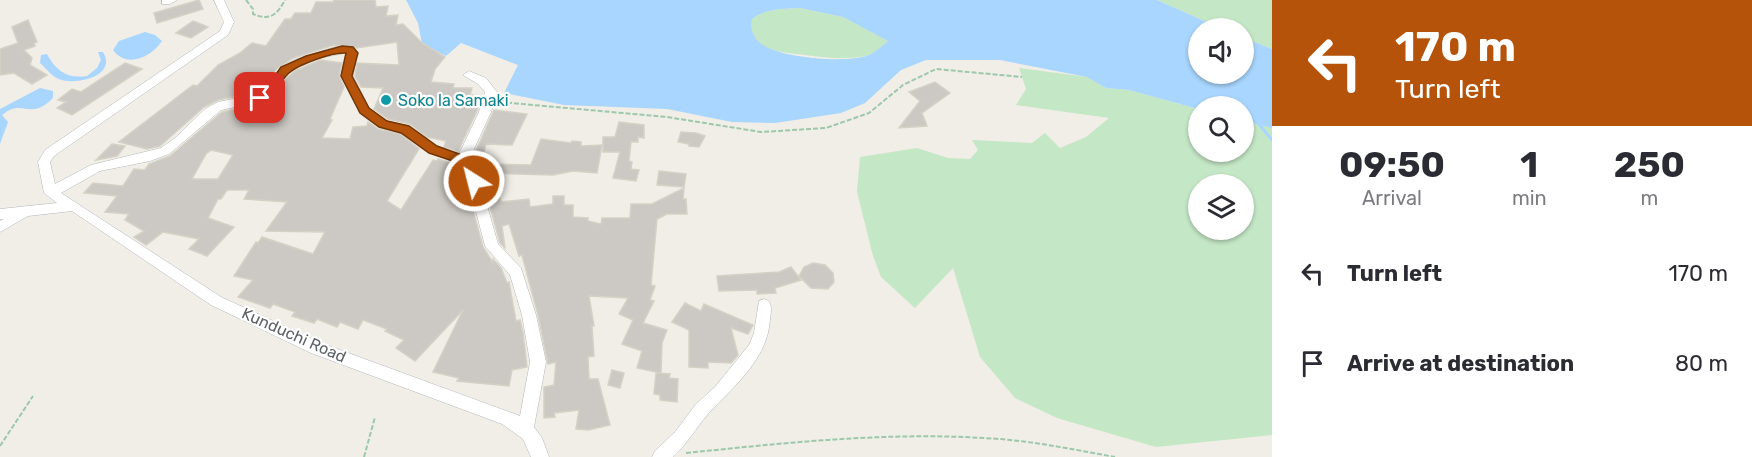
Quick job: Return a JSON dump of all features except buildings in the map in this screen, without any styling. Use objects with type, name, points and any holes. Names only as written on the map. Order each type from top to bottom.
[{"type":"street","points":[[219,0],[229,22],[224,33],[49,153],[44,162],[50,193],[94,169],[164,151],[177,142],[213,108],[222,104],[260,98],[270,91],[285,70],[310,58],[342,49],[350,50],[352,53],[347,76],[364,110],[383,124],[405,129],[433,150],[464,160],[474,181],[492,246],[516,272],[529,315],[538,362],[526,428],[537,441],[540,457]]},
{"type":"street","points":[[464,160],[485,112],[491,92],[482,81],[469,75]]},
{"type":"street","name":"Kunduchi Road","points":[[50,193],[74,206],[216,301],[316,348],[507,418],[526,428]]},
{"type":"street","points":[[0,214],[74,206]]},
{"type":"street","points":[[0,227],[32,210]]},
{"type":"street","points":[[663,456],[681,438],[702,409],[721,392],[754,350],[762,333],[764,305]]},
{"type":"path","points":[[246,0],[253,9],[253,14],[263,18],[272,17],[282,10],[285,0]]},
{"type":"path","points":[[488,100],[666,117],[761,132],[826,128],[870,112],[903,85],[936,69],[1022,77]]},
{"type":"path","points":[[0,446],[33,396]]},
{"type":"path","points":[[364,457],[375,417]]},
{"type":"path","points":[[663,456],[830,439],[966,437],[1061,447],[1115,457]]},
{"type":"green space","points":[[1157,0],[1272,0],[1272,49],[1254,42],[1254,18],[1198,18]]},
{"type":"green space","points":[[800,8],[843,17],[889,41],[866,56],[835,58],[776,51],[760,44],[755,38],[752,19],[758,15],[781,9]]},
{"type":"green space","points":[[1019,68],[1088,77],[1106,88],[1129,90],[1188,106],[1188,162],[1254,162],[1254,124],[1272,128],[1272,435],[1156,447],[1057,418],[1015,398],[980,357],[953,268],[915,308],[881,277],[873,256],[857,192],[860,157],[917,148],[948,158],[970,159],[978,150],[972,140],[1032,143],[1045,133],[1060,148],[1086,137],[1109,118],[1016,105],[1026,89]]},
{"type":"water","points":[[406,0],[1157,0],[1198,18],[1188,18],[1188,84],[1254,84],[1254,42],[1272,49],[1272,128],[1254,124],[1254,96],[1188,96],[1188,106],[1129,90],[1106,88],[1087,77],[1000,60],[926,60],[901,70],[865,103],[841,113],[775,123],[732,122],[667,109],[564,105],[504,93],[518,65],[461,43],[446,56],[422,44],[418,23]],"holes":[[[800,8],[843,17],[888,41],[872,54],[859,58],[811,58],[765,46],[754,35],[752,19],[775,10]]]},
{"type":"water","points":[[145,32],[155,35],[162,41],[145,56],[139,59],[125,59],[113,50],[119,41]]},
{"type":"water","points":[[98,52],[103,52],[106,60],[105,67],[100,73],[84,80],[59,79],[40,63],[41,55],[47,54],[58,69],[68,75],[87,76],[97,68],[101,60]]},
{"type":"water","points":[[40,88],[53,91],[53,98],[38,108],[16,108],[2,115],[8,122],[0,144],[0,109]]},
{"type":"waterway","points":[[1257,122],[1272,140]]},
{"type":"place","name":"Soko la Samaki","points":[[386,100]]},
{"type":"route","points":[[260,98],[270,91],[285,70],[310,58],[342,49],[350,50],[352,53],[347,76],[364,110],[383,124],[405,129],[433,150],[464,160],[474,181]]}]
